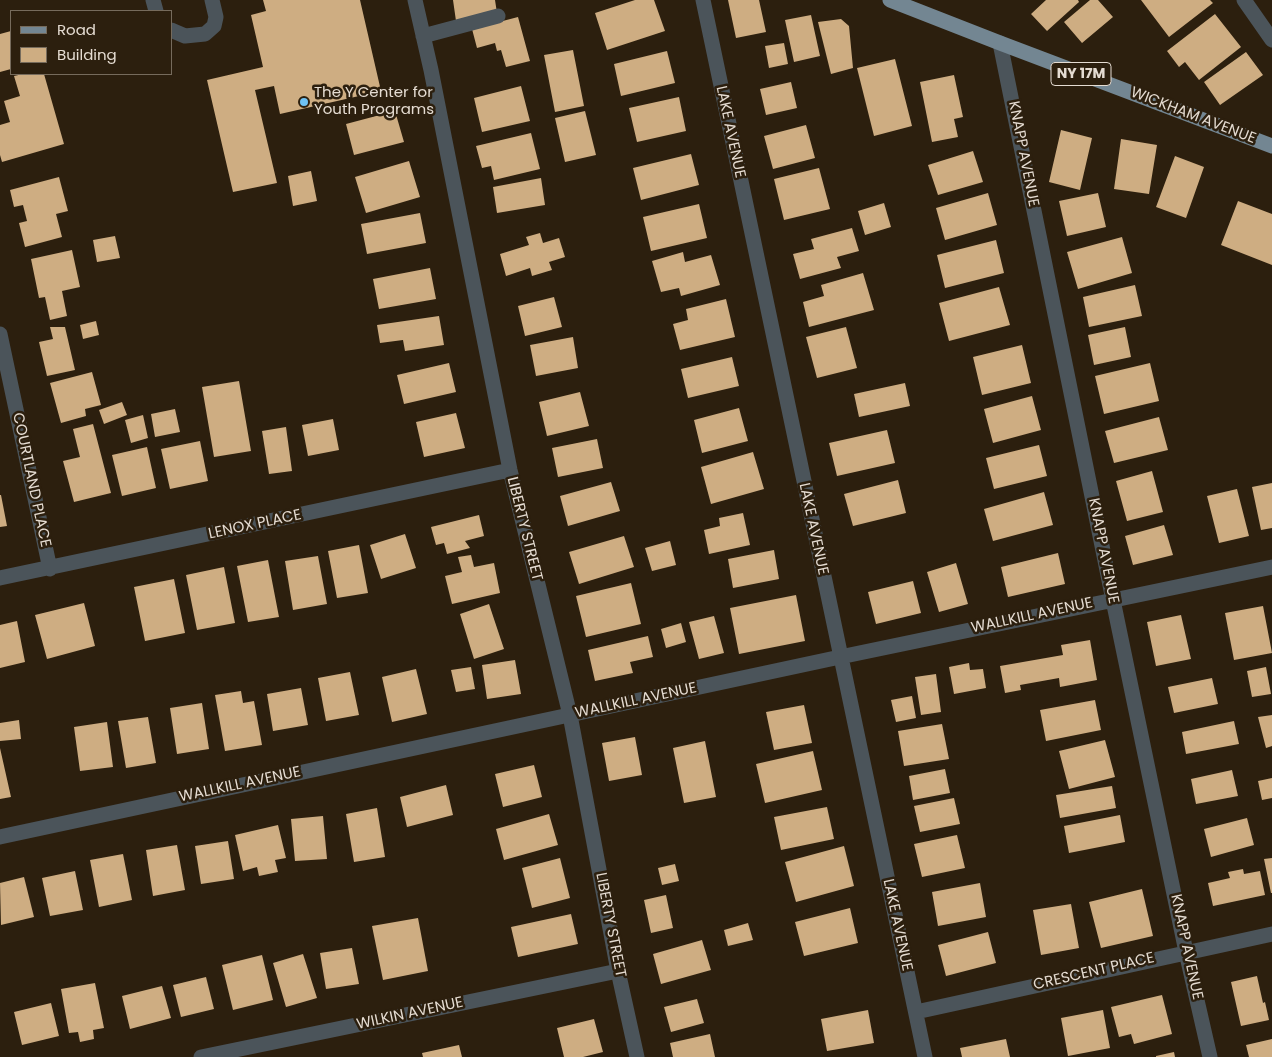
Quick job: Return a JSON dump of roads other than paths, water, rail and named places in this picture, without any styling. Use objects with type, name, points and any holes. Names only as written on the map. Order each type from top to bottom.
[{"type":"main road","name":"WICKHAM AVENUE","points":[[890,0],[1000,44],[1272,146]]},
{"type":"street","points":[[172,30],[184,36],[205,34],[214,26],[216,17],[212,0]]},
{"type":"street","name":"LIBERTY STREET","points":[[415,0],[424,36],[510,470],[570,715],[618,971],[637,1057]]},
{"type":"street","name":"LAKE AVENUE","points":[[703,0],[925,1057]]},
{"type":"street","points":[[1244,0],[1272,40]]},
{"type":"street","points":[[424,36],[498,16]]},
{"type":"street","name":"KNAPP AVENUE","points":[[1000,44],[1113,600],[1186,952],[1210,1057]]},
{"type":"street","name":"COURTLAND PLACE","points":[[0,334],[50,569]]},
{"type":"street","name":"LENOX PLACE","points":[[0,578],[50,569],[510,470]]},
{"type":"street","name":"WALLKILL AVENUE","points":[[0,837],[840,657],[1272,567]]},
{"type":"street","name":"CRESCENT PLACE","points":[[916,1012],[1272,934]]},
{"type":"street","name":"WILKIN AVENUE","points":[[201,1057],[618,971]]},
{"type":"place","name":"The Y Center for Youth Programs","points":[[304,102]]}]
